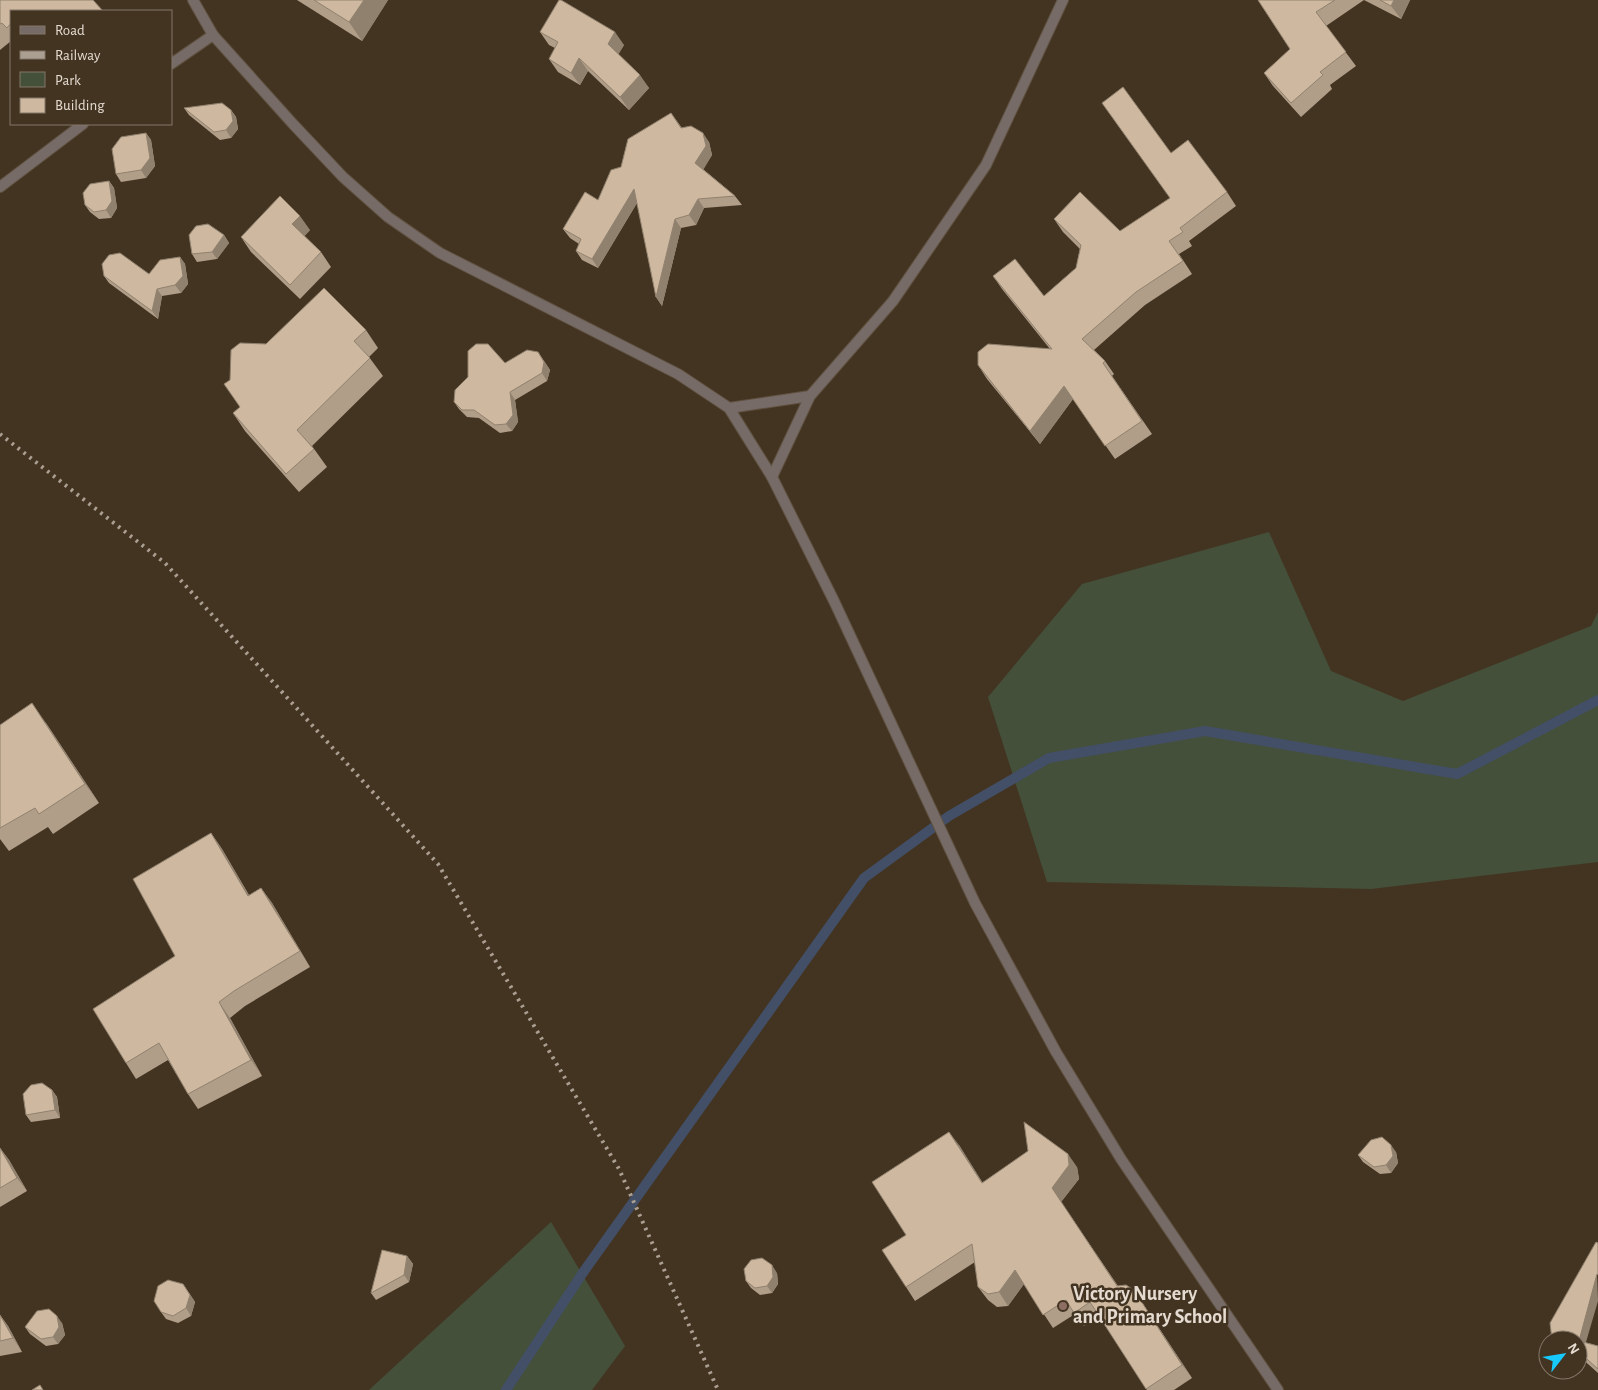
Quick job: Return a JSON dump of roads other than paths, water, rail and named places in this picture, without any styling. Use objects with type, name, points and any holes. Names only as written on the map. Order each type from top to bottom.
[{"type":"street","points":[[193,0],[213,35],[343,177],[388,217],[440,253],[678,374],[729,408],[772,477],[834,601],[974,903],[1056,1052],[1121,1159],[1278,1390]]},
{"type":"street","points":[[772,477],[810,396],[893,301],[986,166],[1063,0]]},
{"type":"street","points":[[172,63],[213,35]]},
{"type":"street","points":[[0,187],[82,125]]},
{"type":"street","points":[[729,408],[810,396]]},
{"type":"waterway","points":[[506,1390],[582,1274],[864,878],[949,816],[1049,758],[1205,731],[1457,774],[1598,700]]},
{"type":"railway","points":[[0,434],[165,563],[438,864],[619,1169],[718,1390]]},
{"type":"place","name":"Victory Nursery and Primary School","points":[[1063,1306]]}]
